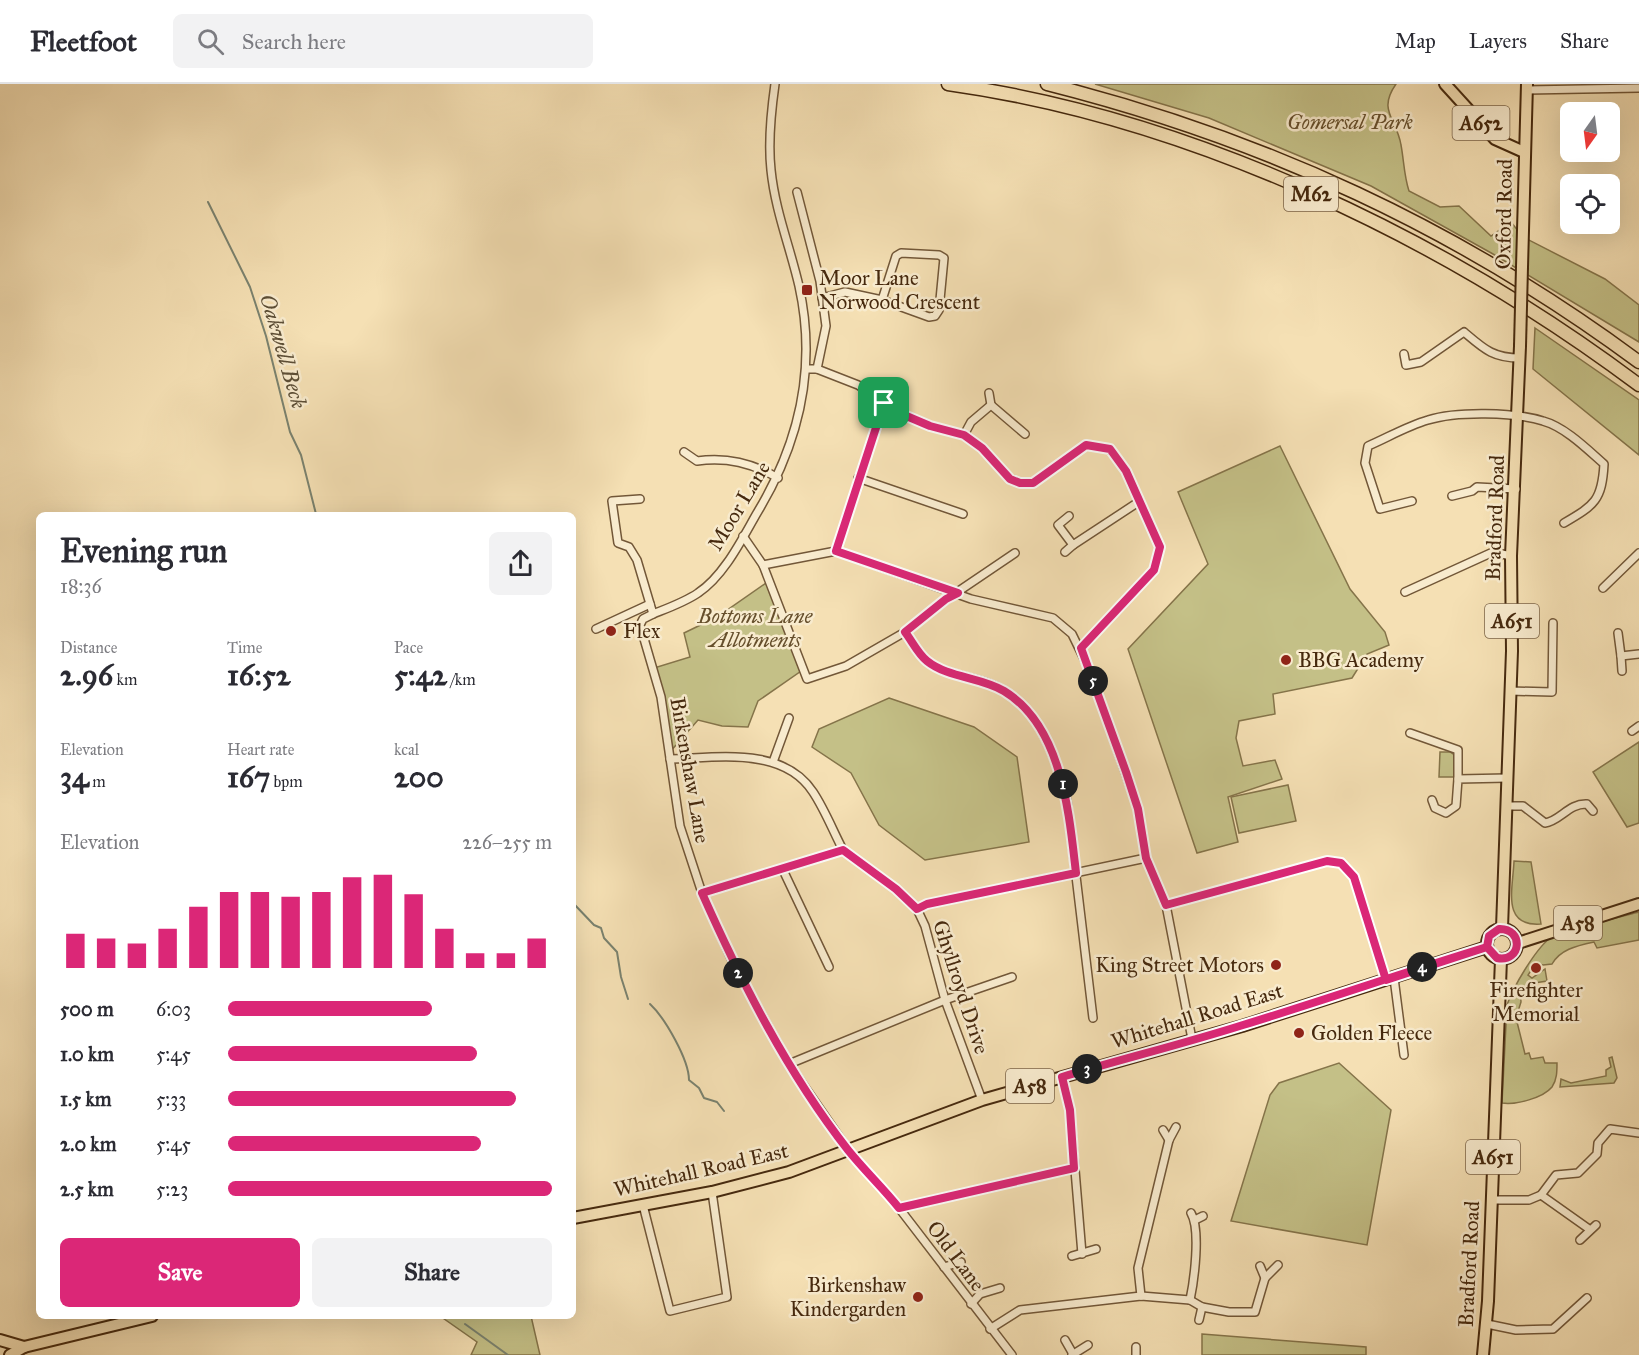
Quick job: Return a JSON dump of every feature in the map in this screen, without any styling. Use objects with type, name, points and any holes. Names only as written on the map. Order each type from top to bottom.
[{"type":"highway","name":"M62","points":[[948,84],[1079,111],[1198,147],[1256,169],[1340,206],[1515,298],[1639,385]]},
{"type":"highway","name":"M62","points":[[1047,84],[1220,135],[1352,190],[1488,261],[1639,362]]},
{"type":"main road","name":"A652","points":[[1445,84],[1495,139],[1524,152]]},
{"type":"main road","name":"Oxford Road","points":[[1520,346],[1527,87]]},
{"type":"main road","name":"Bradford Road","points":[[1502,928],[1510,691],[1511,555],[1516,489],[1520,346]]},
{"type":"main road","name":"A58","points":[[1501,959],[1511,956],[1518,943],[1639,904]]},
{"type":"main road","points":[[1501,959],[1492,956],[1487,947],[1491,933],[1502,928],[1513,933],[1518,943]]},
{"type":"main road","name":"Whitehall Road East","points":[[576,1217],[712,1192],[789,1172],[982,1100],[1192,1039],[1487,947]]},
{"type":"main road","name":"Bradford Road","points":[[1483,1355],[1487,1324],[1501,959]]},
{"type":"main road","points":[[10,1355],[24,1347],[140,1319]]},
{"type":"main road","points":[[0,1340],[24,1347]]},
{"type":"street","name":"Moor Lane","points":[[653,614],[700,592],[715,577],[778,478],[795,432],[807,369],[799,287],[779,213],[771,170],[772,105],[775,84]]},
{"type":"street","points":[[1527,87],[1625,86],[1639,88]]},
{"type":"street","points":[[797,192],[822,297],[826,326],[818,369]]},
{"type":"street","points":[[822,297],[845,292],[882,300],[929,317],[935,316],[939,310],[944,258],[939,255],[901,253],[896,256],[882,300]]},
{"type":"street","points":[[1404,354],[1406,365],[1421,362],[1464,332],[1487,351],[1502,358],[1520,358]]},
{"type":"street","points":[[807,369],[818,369],[858,385],[897,412],[930,426],[964,435],[982,448],[1010,479],[1020,483],[1033,483],[1086,445],[1110,449],[1126,471],[1160,547],[1154,570],[1081,648]]},
{"type":"street","points":[[989,393],[991,405],[1025,434]]},
{"type":"street","points":[[836,551],[884,403]]},
{"type":"street","points":[[964,435],[971,422],[991,405]]},
{"type":"street","points":[[1380,509],[1365,462],[1368,446],[1428,420],[1468,415],[1519,417],[1545,421],[1578,442],[1604,464],[1603,490],[1586,510],[1564,523]]},
{"type":"street","points":[[684,452],[697,461],[713,459],[741,462],[778,478]]},
{"type":"street","points":[[858,478],[963,514]]},
{"type":"street","points":[[1452,496],[1472,491],[1477,486],[1516,489]]},
{"type":"street","points":[[640,499],[612,501],[618,543],[629,547],[638,560],[653,614]]},
{"type":"street","points":[[1065,552],[1140,501]]},
{"type":"street","points":[[1373,515],[1380,509],[1412,501]]},
{"type":"street","points":[[1069,516],[1058,525],[1073,545]]},
{"type":"street","points":[[743,536],[763,565],[807,679],[846,666],[905,632],[946,599],[1016,553]]},
{"type":"street","points":[[763,565],[836,551],[971,599],[1053,618],[1072,633],[1081,648],[1138,809],[1146,858],[1166,905],[1192,1039]]},
{"type":"street","points":[[1405,592],[1493,552],[1511,555]]},
{"type":"street","points":[[1603,588],[1639,553]]},
{"type":"street","points":[[596,629],[650,604]]},
{"type":"street","name":"Birkenshaw Lane","points":[[653,614],[644,619],[640,625],[659,687],[680,826],[702,893],[734,965],[789,1064],[849,1151]]},
{"type":"street","points":[[1510,691],[1552,692],[1553,623]]},
{"type":"street","points":[[905,632],[925,660],[936,667],[1005,691],[1026,710],[1040,729],[1060,773],[1067,801],[1093,1018]]},
{"type":"street","points":[[1618,633],[1622,671]]},
{"type":"street","points":[[1621,656],[1639,654]]},
{"type":"street","points":[[773,762],[789,718]]},
{"type":"street","points":[[1632,731],[1639,726]]},
{"type":"street","points":[[1410,733],[1458,750],[1456,806],[1446,813],[1438,812],[1432,800]]},
{"type":"street","points":[[670,759],[754,759],[773,762],[794,772],[813,791],[843,850],[702,893]]},
{"type":"street","points":[[1458,779],[1507,778]]},
{"type":"street","points":[[1507,806],[1523,806],[1545,823],[1577,804],[1587,804],[1593,811]]},
{"type":"street","points":[[1550,822],[1556,830]]},
{"type":"street","name":"Ghyllroyd Drive","points":[[843,850],[896,889],[917,909],[945,1000],[982,1100]]},
{"type":"street","points":[[917,909],[927,904],[1146,858]]},
{"type":"street","points":[[1166,905],[1327,861],[1341,863],[1354,877],[1390,979],[1404,1055]]},
{"type":"street","points":[[783,870],[830,967]]},
{"type":"street","points":[[789,1064],[945,1000],[1012,977]]},
{"type":"street","points":[[1062,1077],[1070,1110],[1082,1254]]},
{"type":"street","points":[[1141,1296],[1138,1268],[1169,1140],[1176,1126]]},
{"type":"street","points":[[1492,1200],[1529,1200],[1541,1195],[1556,1174],[1578,1173],[1597,1154],[1598,1143],[1610,1129],[1639,1133]]},
{"type":"street","points":[[1163,1130],[1169,1140]]},
{"type":"street","name":"Old Lane","points":[[849,1151],[899,1208],[1012,1355]]},
{"type":"street","points":[[899,1208],[1074,1168]]},
{"type":"street","points":[[643,1205],[670,1311],[727,1297],[712,1192]]},
{"type":"street","points":[[1541,1195],[1554,1201],[1592,1227],[1580,1240]]},
{"type":"street","points":[[1190,1300],[1197,1268],[1193,1217],[1203,1216]]},
{"type":"street","points":[[1072,1257],[1096,1249]]},
{"type":"street","points":[[944,1267],[962,1262]]},
{"type":"street","points":[[1260,1266],[1265,1278]]},
{"type":"street","points":[[990,1329],[1020,1310],[1141,1296],[1190,1300],[1202,1307],[1229,1312],[1255,1312],[1265,1278],[1278,1266]]},
{"type":"street","points":[[971,1304],[980,1294],[1000,1288]]},
{"type":"street","points":[[1487,1324],[1516,1330],[1553,1329],[1587,1298]]},
{"type":"street","points":[[1199,1320],[1202,1307]]},
{"type":"street","points":[[1065,1340],[1073,1354],[1088,1345]]},
{"type":"green space","name":"Gomersal Park","points":[[1095,84],[1396,84],[1388,101],[1388,108],[1399,136],[1409,191],[1440,207],[1459,206],[1491,236],[1511,222],[1523,237],[1605,279],[1639,305],[1639,342],[1493,254],[1371,186],[1209,118]]},
{"type":"green space","points":[[1535,328],[1639,400],[1639,455],[1533,369]]},
{"type":"green space","name":"BBG Academy","points":[[1280,446],[1350,589],[1385,632],[1389,645],[1367,654],[1352,678],[1273,694],[1275,714],[1239,721],[1236,738],[1243,766],[1275,760],[1282,779],[1228,797],[1238,842],[1197,853],[1128,649],[1208,564],[1178,492]]},
{"type":"green space","name":"Bottoms Lane Allotments","points":[[769,581],[804,669],[758,701],[748,727],[722,726],[698,720],[669,753],[654,668],[690,657],[684,633],[717,617]]},
{"type":"green space","points":[[889,698],[974,727],[1017,757],[1029,842],[925,860],[879,825],[851,773],[812,747],[819,729]]},
{"type":"green space","points":[[1639,742],[1639,823],[1627,827],[1593,772]]},
{"type":"green space","points":[[1440,752],[1450,752],[1456,756],[1455,777],[1439,777]]},
{"type":"green space","points":[[1288,785],[1296,821],[1239,833],[1231,797]]},
{"type":"green space","points":[[1514,861],[1531,862],[1541,924],[1528,923],[1515,913],[1512,904]]},
{"type":"green space","points":[[1639,912],[1639,940],[1597,948],[1594,942],[1564,952],[1552,964],[1536,963],[1528,975],[1532,978],[1545,969],[1547,981],[1527,984],[1528,987],[1520,989],[1521,1002],[1516,1018],[1525,1054],[1529,1053],[1531,1059],[1543,1057],[1545,1063],[1557,1063],[1556,1078],[1548,1091],[1536,1097],[1522,1102],[1502,1103],[1507,1005],[1531,960],[1550,938],[1556,935]]},
{"type":"green space","points":[[1612,1057],[1617,1078],[1614,1083],[1560,1087],[1561,1079],[1571,1083],[1606,1076],[1606,1070],[1611,1067],[1609,1058]]},
{"type":"green space","points":[[1339,1063],[1391,1110],[1367,1245],[1231,1221],[1270,1095],[1279,1083]]},
{"type":"green space","points":[[444,1319],[532,1319],[540,1355],[471,1355],[477,1342]]},
{"type":"green space","points":[[1202,1334],[1366,1347],[1366,1355],[1202,1355]]},
{"type":"waterway","name":"Oakwell Beck","points":[[208,202],[250,287],[266,336],[290,432],[301,455],[315,512]]},
{"type":"waterway","points":[[576,906],[594,925],[601,928],[604,938],[617,952],[621,977],[628,999]]},
{"type":"waterway","points":[[650,1004],[675,1040],[685,1062],[689,1080],[699,1088],[704,1098],[717,1102],[724,1111]]},
{"type":"waterway","points":[[465,1324],[508,1355]]},
{"type":"place","name":"Moor Lane Norwood Crescent","points":[[807,290]]},
{"type":"place","name":"Flex","points":[[611,631]]},
{"type":"place","name":"BBG Academy","points":[[1286,660]]},
{"type":"place","name":"King Street Motors","points":[[1276,965]]},
{"type":"place","name":"Firefighter Memorial","points":[[1536,968]]},
{"type":"place","name":"Golden Fleece","points":[[1299,1033]]},
{"type":"place","name":"Birkenshaw Kindergarden","points":[[918,1297]]},
{"type":"route","points":[[884,403],[836,551],[958,593],[946,599],[905,632],[925,660],[936,667],[1005,691],[1026,710],[1040,729],[1060,773],[1067,801],[1076,873],[927,904],[917,909],[896,889],[849,857],[843,850],[702,893],[734,965],[789,1064],[849,1151],[899,1208],[1074,1168],[1070,1110],[1062,1077],[1242,1026],[1316,1000],[1394,978],[1416,968],[1487,947],[1489,936],[1493,931],[1499,929],[1510,930],[1517,939],[1518,946],[1514,953],[1501,959],[1492,956],[1487,947],[1437,963],[1416,968],[1386,980],[1354,877],[1348,867],[1341,863],[1327,861],[1166,905],[1146,858],[1138,809],[1081,648],[1114,610],[1154,570],[1160,547],[1126,471],[1110,449],[1086,445],[1033,483],[1020,483],[1010,479],[982,448],[964,435],[930,426],[897,412],[884,403]]}]
